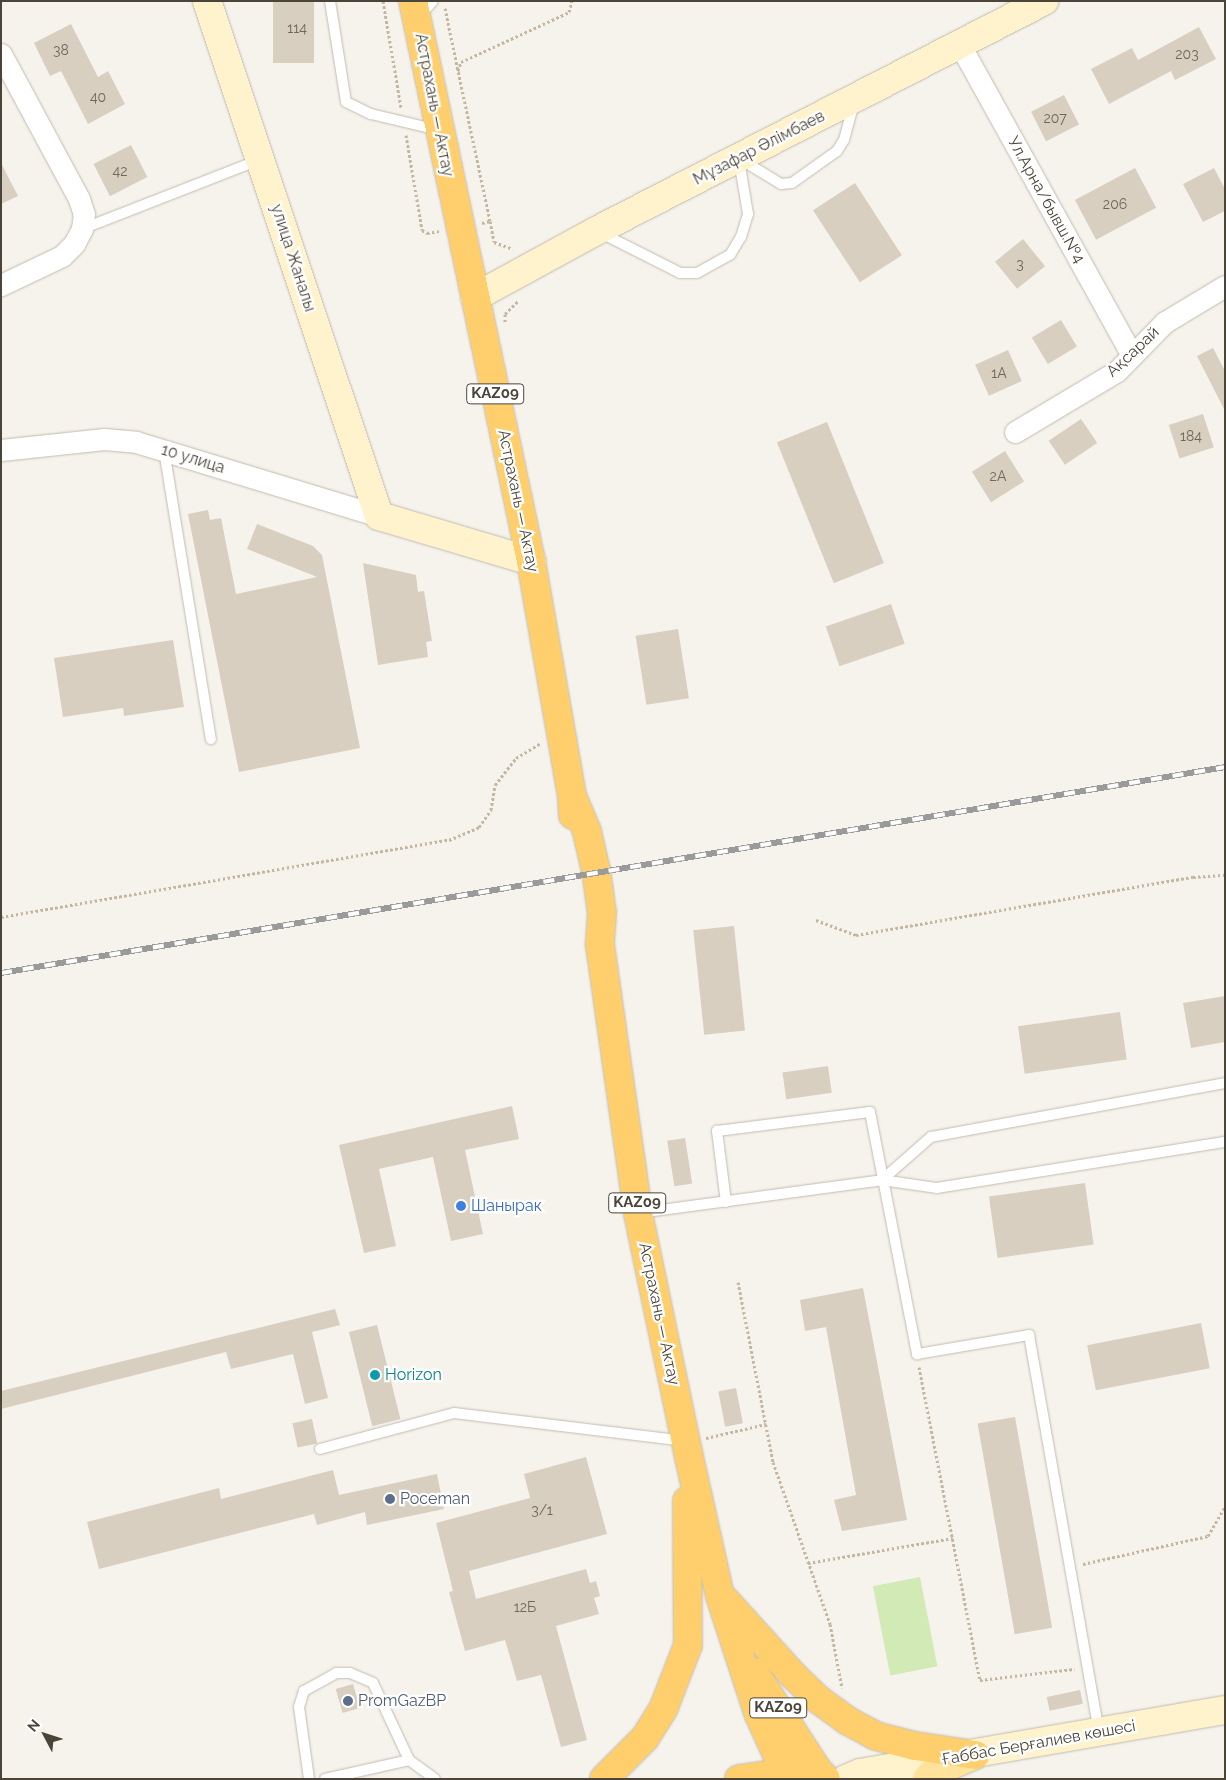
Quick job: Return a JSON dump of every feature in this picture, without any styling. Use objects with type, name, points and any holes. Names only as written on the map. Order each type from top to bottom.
[{"type":"highway","name":"Астрахань — Актау","points":[[421,8],[440,131],[531,561],[572,796],[586,832],[596,870],[602,912],[600,945],[638,1213],[720,1596],[759,1715],[786,1775]]},
{"type":"highway","points":[[604,1779],[645,1738],[664,1707],[688,1644],[687,1449]]},
{"type":"highway","points":[[720,1596],[772,1650],[793,1676],[819,1700],[848,1721],[876,1736],[915,1746],[975,1755]]},
{"type":"highway","name":"Астрахань — Актау","points":[[737,1648],[822,1774]]},
{"type":"highway","points":[[739,1779],[822,1774]]},
{"type":"main road","points":[[927,1779],[932,1774],[975,1755]]},
{"type":"street","name":"улица Жаналы","points":[[207,1],[379,516]]},
{"type":"street","name":"Мұзафар Әлімбаев","points":[[475,297],[596,231],[960,45],[1037,3]]},
{"type":"street","name":"Ул.Арна/бывш.№4","points":[[960,45],[1132,356]]},
{"type":"street","points":[[1,54],[79,199],[84,214],[82,229],[74,244],[62,256],[1,285]]},
{"type":"street","name":"Ақсарай","points":[[1016,432],[1117,371],[1165,322],[1225,286]]},
{"type":"street","name":"10 улица","points":[[1,450],[104,439],[136,442],[379,516]]},
{"type":"street","points":[[379,516],[531,561]]},
{"type":"street","name":"Ғаббас Берғалиев көшесі","points":[[822,1774],[849,1777],[1225,1710]]},
{"type":"lane","points":[[330,1],[346,102],[371,114],[440,131]]},
{"type":"lane","points":[[739,158],[780,184],[792,183],[837,151],[844,140],[855,98]]},
{"type":"lane","points":[[596,231],[680,273],[698,273],[730,255],[741,237],[748,214],[739,158]]},
{"type":"lane","points":[[82,229],[260,160]]},
{"type":"lane","points":[[164,450],[212,739]]},
{"type":"lane","points":[[882,1180],[931,1138],[1225,1083]]},
{"type":"lane","points":[[726,1202],[717,1131],[870,1112],[917,1354],[1029,1335],[1099,1732]]},
{"type":"lane","points":[[638,1213],[882,1180],[937,1188],[1225,1142]]},
{"type":"lane","points":[[320,1448],[454,1414],[687,1449]]},
{"type":"lane","points":[[310,1779],[299,1707],[304,1691],[336,1674],[350,1673],[373,1683],[409,1760],[435,1779]]},
{"type":"lane","points":[[325,1779],[409,1760]]},
{"type":"path","points":[[443,1],[458,71]]},
{"type":"path","points":[[505,329],[506,314],[522,296]]},
{"type":"path","points":[[1,916],[449,840],[479,827],[491,810],[495,785],[516,758],[560,730]]},
{"type":"path","points":[[816,920],[856,935],[1193,877],[1225,875]]},
{"type":"path","points":[[738,1282],[773,1462],[830,1624],[848,1721]]},
{"type":"path","points":[[917,1354],[980,1680],[1088,1667]]},
{"type":"path","points":[[687,1449],[766,1424]]},
{"type":"path","points":[[1070,1567],[1208,1536],[1225,1506]]},
{"type":"path","points":[[808,1563],[953,1538]]},
{"type":"green space","points":[[920,1577],[937,1666],[890,1675],[873,1586]]},
{"type":"building","points":[[273,1],[314,1],[314,63],[273,63]]},
{"type":"building","points":[[71,24],[98,77],[108,71],[125,104],[88,124],[61,71],[50,76],[34,43]]},
{"type":"building","points":[[1199,27],[1216,59],[1175,80],[1171,71],[1109,104],[1091,69],[1132,48],[1138,60]]},
{"type":"building","points":[[1064,95],[1079,124],[1046,141],[1031,112]]},
{"type":"building","points":[[131,145],[147,177],[110,196],[94,164]]},
{"type":"building","points":[[1,163],[18,196],[1,204]]},
{"type":"building","points":[[1135,168],[1156,208],[1096,240],[1075,200]]},
{"type":"building","points":[[1214,168],[1225,189],[1225,211],[1203,222],[1183,184]]},
{"type":"building","points":[[855,183],[902,255],[860,282],[813,210]]},
{"type":"building","points":[[1023,239],[1045,266],[1017,289],[995,262]]},
{"type":"building","points":[[1061,320],[1077,347],[1048,364],[1032,338]]},
{"type":"building","points":[[1213,348],[1225,371],[1225,411],[1197,356]]},
{"type":"building","points":[[1008,350],[1022,381],[989,396],[975,365]]},
{"type":"building","points":[[1203,414],[1214,447],[1180,458],[1169,425]]},
{"type":"building","points":[[1081,419],[1097,443],[1065,465],[1049,441]]},
{"type":"building","points":[[827,422],[884,563],[834,583],[777,442]]},
{"type":"building","points":[[1005,451],[1024,482],[991,502],[972,472]]},
{"type":"building","points":[[208,510],[210,520],[221,518],[236,594],[317,577],[247,549],[257,524],[313,546],[322,555],[360,748],[239,772],[188,514]]},
{"type":"building","points":[[363,563],[416,575],[418,592],[424,591],[432,641],[426,642],[428,657],[378,665]]},
{"type":"building","points":[[891,604],[905,644],[839,666],[826,626]]},
{"type":"building","points":[[678,629],[689,698],[646,705],[636,636]]},
{"type":"building","points":[[173,640],[184,707],[124,716],[123,708],[63,717],[54,658]]},
{"type":"building","points":[[734,926],[745,1030],[704,1035],[693,930]]},
{"type":"building","points":[[1225,996],[1225,1042],[1191,1048],[1183,1003]]},
{"type":"building","points":[[1120,1012],[1127,1060],[1025,1074],[1018,1026]]},
{"type":"building","points":[[828,1066],[832,1093],[786,1099],[782,1072]]},
{"type":"building","points":[[512,1106],[519,1139],[465,1150],[483,1234],[451,1241],[433,1157],[379,1169],[396,1246],[364,1253],[339,1145]]},
{"type":"building","points":[[685,1138],[692,1183],[674,1186],[667,1141]]},
{"type":"building","points":[[1085,1183],[1094,1244],[998,1258],[989,1196]]},
{"type":"building","points":[[863,1288],[907,1520],[842,1531],[834,1500],[856,1495],[826,1327],[805,1331],[800,1300]]},
{"type":"building","points":[[335,1309],[340,1325],[312,1332],[328,1398],[305,1404],[293,1354],[231,1369],[226,1352],[1,1409],[1,1391]]},
{"type":"building","points":[[1201,1323],[1210,1368],[1096,1390],[1087,1345]]},
{"type":"building","name":"Horizon","points":[[377,1325],[400,1419],[372,1426],[349,1332]]},
{"type":"building","points":[[736,1388],[743,1423],[725,1427],[718,1391]]},
{"type":"building","points":[[1015,1417],[1052,1628],[1015,1634],[978,1424]]},
{"type":"building","points":[[312,1419],[317,1443],[298,1448],[292,1423]]},
{"type":"building","points":[[586,1457],[607,1534],[469,1571],[476,1599],[586,1569],[590,1583],[596,1581],[600,1596],[594,1598],[599,1614],[556,1626],[587,1740],[561,1747],[541,1675],[517,1681],[505,1640],[465,1651],[449,1592],[453,1591],[436,1523],[530,1498],[524,1474]]},
{"type":"building","points":[[333,1470],[339,1495],[437,1474],[444,1509],[367,1525],[365,1512],[317,1525],[314,1514],[99,1569],[87,1522],[219,1488],[221,1499]]},
{"type":"building","points":[[353,1684],[360,1708],[343,1713],[336,1689]]},
{"type":"building","points":[[1080,1690],[1083,1704],[1050,1711],[1047,1697]]},
{"type":"railway","points":[[1,973],[1225,767]]},
{"type":"place","name":"Шанырак","points":[[461,1206]]},
{"type":"place","name":"Horizon","points":[[375,1375]]},
{"type":"place","name":"Poceman","points":[[390,1499]]},
{"type":"place","name":"PromGazBP","points":[[348,1701]]}]
